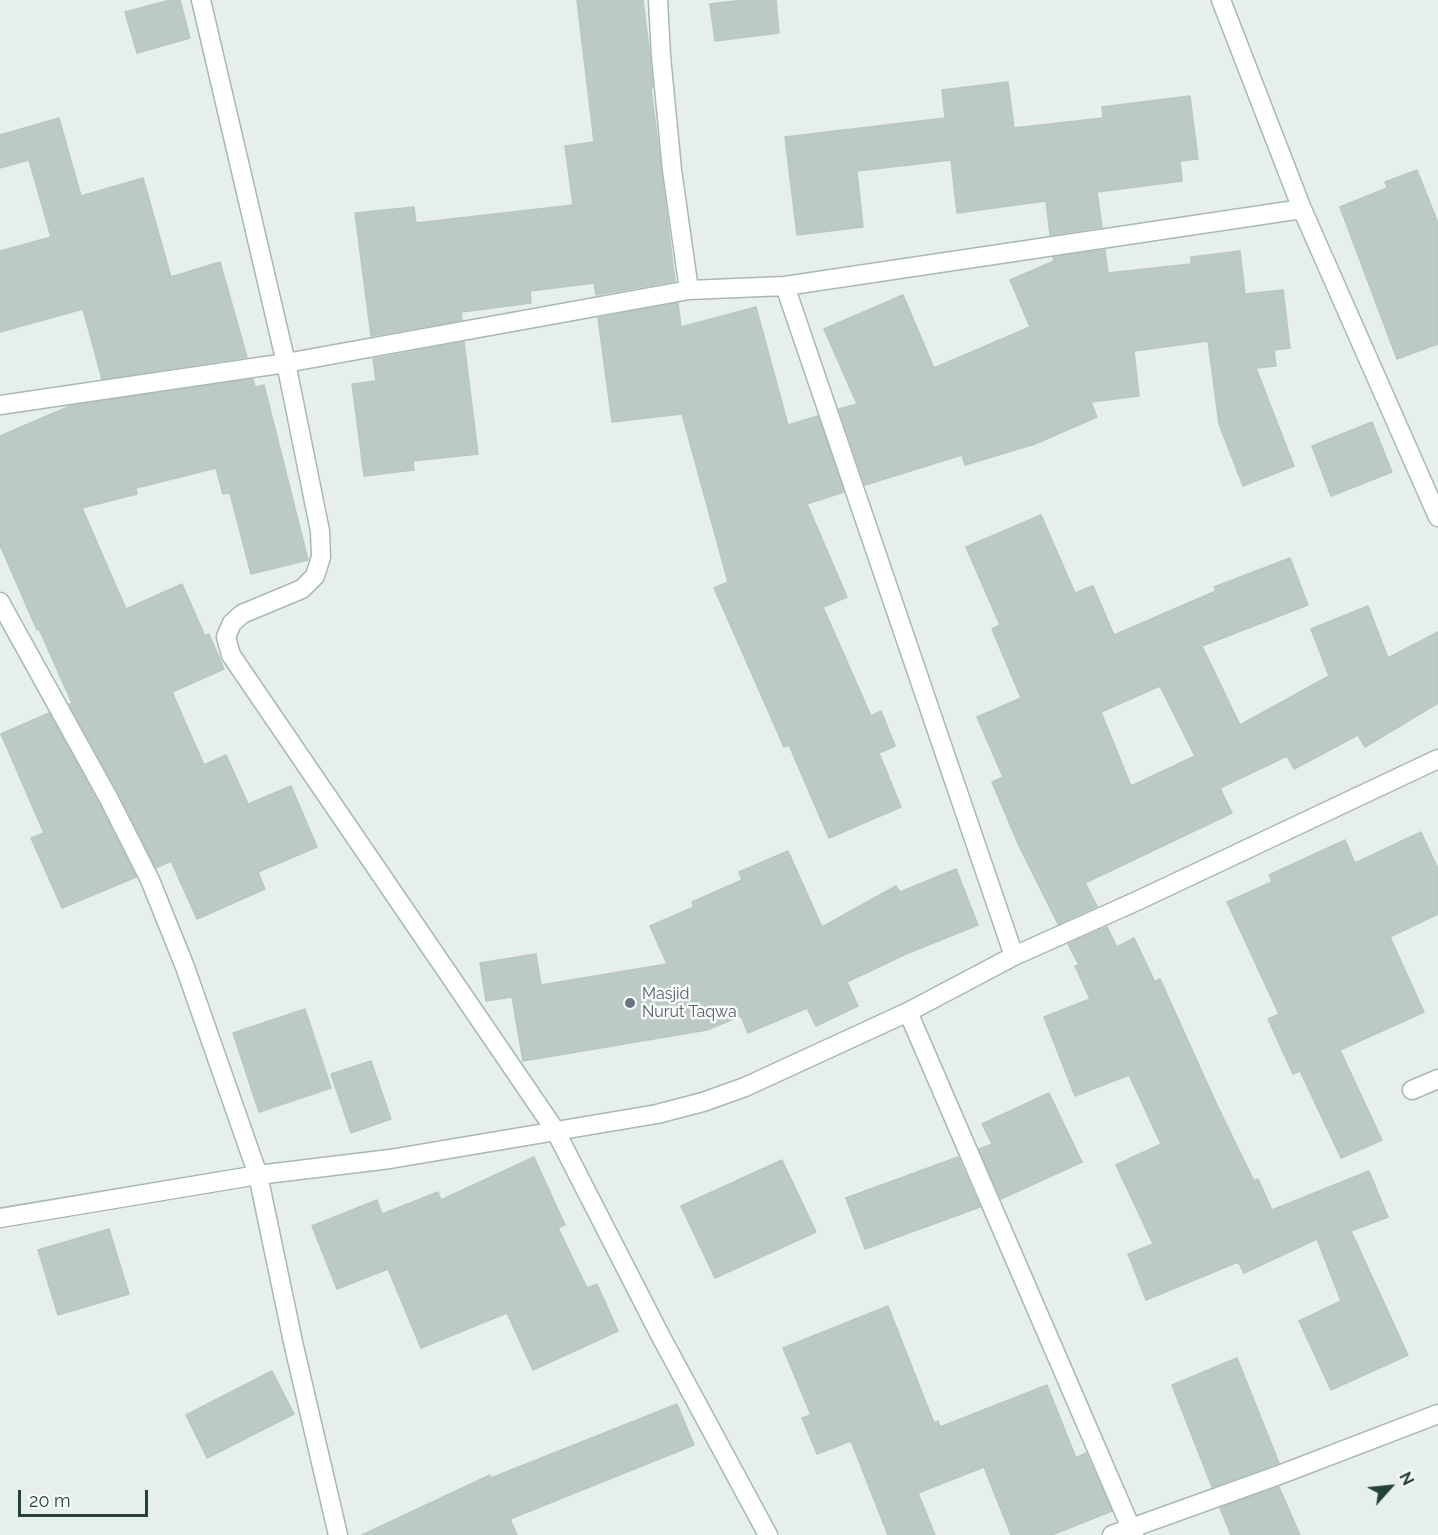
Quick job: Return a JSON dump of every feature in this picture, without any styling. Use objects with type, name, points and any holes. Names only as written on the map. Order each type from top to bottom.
[{"type":"street","points":[[201,0],[286,363],[320,531],[321,557],[315,576],[302,589],[243,614],[232,623],[226,637],[231,655],[555,1130],[660,1335],[768,1535]]},
{"type":"street","points":[[658,0],[672,170],[689,290]]},
{"type":"street","points":[[1221,0],[1302,209],[1438,517]]},
{"type":"street","points":[[0,405],[286,363],[689,290],[785,286],[1302,209]]},
{"type":"street","points":[[785,286],[1014,956]]},
{"type":"street","points":[[0,602],[150,880],[185,967],[258,1176],[293,1342],[338,1535]]},
{"type":"street","points":[[0,1218],[258,1176],[390,1159],[657,1114],[703,1102],[745,1087],[908,1012],[1014,956],[1139,900],[1438,759]]},
{"type":"street","points":[[908,1012],[1132,1531]]},
{"type":"street","points":[[1412,1090],[1438,1079]]},
{"type":"street","points":[[1112,1535],[1132,1531],[1438,1414]]},
{"type":"building","points":[[170,0],[180,0],[190,38],[137,53],[125,12]]},
{"type":"building","points":[[577,0],[643,0],[653,88],[651,88],[675,281],[596,295],[594,283],[530,291],[531,303],[461,312],[462,320],[371,336],[355,213],[414,207],[416,223],[573,205],[565,146],[594,142]]},
{"type":"building","points":[[743,0],[776,0],[779,33],[715,41],[710,4]]},
{"type":"building","points":[[1008,82],[1014,128],[1103,118],[1102,107],[1190,96],[1198,159],[1180,161],[1182,181],[1097,192],[1102,227],[1050,235],[1046,201],[957,213],[951,160],[857,171],[863,227],[797,235],[785,137],[945,118],[942,90]]},
{"type":"building","points":[[59,118],[81,196],[143,178],[171,277],[220,262],[247,357],[102,379],[83,309],[0,332],[0,251],[51,237],[29,160],[0,168],[0,135]]},
{"type":"building","points":[[1417,170],[1438,223],[1438,344],[1397,359],[1340,207],[1387,188],[1385,182]]},
{"type":"building","points":[[1105,250],[1108,273],[1191,264],[1191,257],[1240,251],[1245,294],[1283,290],[1290,348],[1274,350],[1276,366],[1256,368],[1294,466],[1243,486],[1219,424],[1208,341],[1134,351],[1139,396],[1091,402],[1097,417],[1035,444],[965,465],[962,455],[865,485],[839,409],[857,404],[824,329],[903,295],[934,368],[1030,327],[1010,280],[1054,261],[1053,257]]},
{"type":"building","points":[[678,303],[681,327],[756,307],[788,425],[818,416],[844,492],[807,504],[847,597],[823,607],[871,716],[881,711],[895,746],[879,753],[901,807],[829,838],[789,745],[784,747],[714,588],[728,582],[682,414],[612,422],[598,318]]},
{"type":"building","points":[[464,342],[478,454],[413,461],[414,470],[364,476],[352,384],[376,381],[373,359]]},
{"type":"building","points":[[253,379],[255,387],[264,385],[308,560],[251,574],[230,493],[223,494],[216,468],[136,488],[137,494],[82,508],[126,609],[182,584],[205,636],[209,634],[224,669],[172,692],[204,765],[226,755],[248,804],[291,786],[317,847],[258,872],[265,889],[197,919],[171,861],[156,868],[119,794],[69,704],[72,703],[0,545],[0,436],[70,406]]},
{"type":"building","points":[[1372,422],[1392,472],[1331,496],[1312,446]]},
{"type":"building","points":[[1041,515],[1075,593],[1093,586],[1114,635],[1216,591],[1214,587],[1290,558],[1308,605],[1202,646],[1240,725],[1329,676],[1311,629],[1368,606],[1388,658],[1438,632],[1438,703],[1365,747],[1358,735],[1294,769],[1287,756],[1220,788],[1232,813],[1085,883],[1097,906],[1058,924],[1019,846],[992,782],[1003,777],[977,717],[1021,698],[992,629],[1000,625],[966,547]],"holes":[[[1160,686],[1195,756],[1131,786],[1101,712]]]},
{"type":"building","points":[[49,713],[136,877],[62,908],[31,838],[44,833],[1,734]]},
{"type":"building","points":[[1421,832],[1438,869],[1438,914],[1390,937],[1424,1012],[1340,1050],[1382,1140],[1341,1158],[1300,1071],[1293,1074],[1268,1019],[1279,1014],[1227,902],[1272,882],[1269,875],[1345,840],[1355,863]]},
{"type":"building","points":[[788,851],[822,927],[896,886],[900,892],[956,869],[978,925],[906,954],[847,982],[858,1006],[816,1026],[807,1008],[748,1033],[741,1016],[707,1030],[523,1061],[512,997],[486,1001],[480,963],[536,954],[541,985],[667,964],[650,926],[694,907],[692,902],[742,880],[739,872]]},
{"type":"building","points":[[1107,927],[1117,947],[1134,938],[1155,982],[1160,979],[1217,1105],[1254,1181],[1258,1179],[1272,1210],[1369,1171],[1388,1217],[1351,1231],[1408,1355],[1331,1390],[1299,1321],[1341,1301],[1317,1239],[1244,1273],[1238,1262],[1146,1300],[1128,1254],[1153,1244],[1116,1165],[1161,1144],[1129,1075],[1075,1096],[1044,1017],[1090,999],[1075,966],[1079,965],[1068,944]]},
{"type":"building","points":[[305,1009],[331,1088],[259,1112],[233,1033]]},
{"type":"building","points":[[371,1061],[391,1119],[351,1133],[331,1074]]},
{"type":"building","points":[[1049,1093],[1082,1162],[1001,1199],[979,1149],[992,1144],[982,1124]]},
{"type":"building","points":[[534,1157],[565,1225],[558,1228],[587,1288],[597,1284],[618,1331],[533,1370],[507,1313],[421,1348],[388,1269],[337,1289],[312,1226],[377,1200],[382,1214],[438,1192],[441,1200]]},
{"type":"building","points":[[958,1157],[980,1207],[865,1249],[846,1198]]},
{"type":"building","points":[[782,1160],[816,1232],[715,1278],[681,1206]]},
{"type":"building","points":[[109,1229],[129,1294],[58,1315],[38,1250]]},
{"type":"building","points":[[888,1306],[934,1423],[938,1421],[940,1427],[1047,1385],[1076,1458],[1086,1453],[1112,1511],[1052,1535],[1011,1535],[984,1467],[918,1493],[935,1535],[888,1535],[851,1441],[817,1454],[802,1418],[811,1415],[783,1348]]},
{"type":"building","points":[[1237,1358],[1279,1463],[1212,1487],[1172,1385]]},
{"type":"building","points":[[272,1371],[294,1414],[207,1458],[186,1415]]},
{"type":"building","points":[[677,1404],[694,1445],[510,1519],[517,1535],[362,1535],[490,1475],[491,1478]]},
{"type":"building","points":[[1279,1487],[1300,1535],[1231,1535],[1220,1508]]},
{"type":"place","name":"Masjid Nurut Taqwa","points":[[630,1003]]}]
